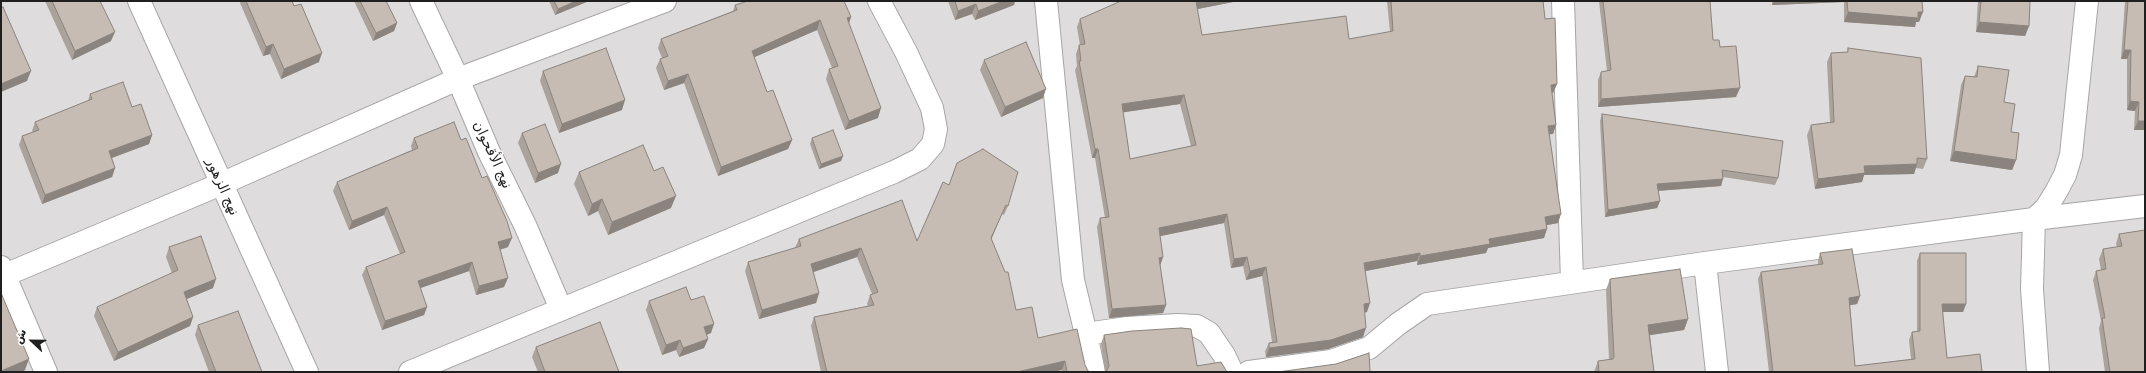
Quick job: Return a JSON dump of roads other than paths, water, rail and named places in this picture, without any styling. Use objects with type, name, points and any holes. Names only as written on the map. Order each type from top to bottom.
[{"type":"street","name":"نهج الزهور","points":[[139,1],[307,372]]},
{"type":"street","name":"نهج الأقحوان","points":[[421,1],[458,79],[489,152],[525,225],[561,309]]},
{"type":"street","points":[[46,372],[3,271],[221,184],[458,79],[665,1]]},
{"type":"street","points":[[410,372],[886,175],[920,159],[933,144],[936,129],[932,108],[906,52],[878,1]]},
{"type":"street","points":[[1046,1],[1073,280],[1094,372]]},
{"type":"street","points":[[1563,1],[1572,281]]},
{"type":"street","points":[[2038,372],[2032,289],[2034,219],[2046,208],[2056,192],[2065,175],[2071,155],[2087,1]]},
{"type":"street","points":[[1249,372],[1331,361],[1369,348],[1398,324],[1428,304],[1572,281],[2034,219],[2145,206]]},
{"type":"street","points":[[1705,263],[1717,372]]},
{"type":"street","points":[[1086,334],[1127,328],[1178,325],[1197,326],[1209,334],[1224,355],[1232,372]]}]
